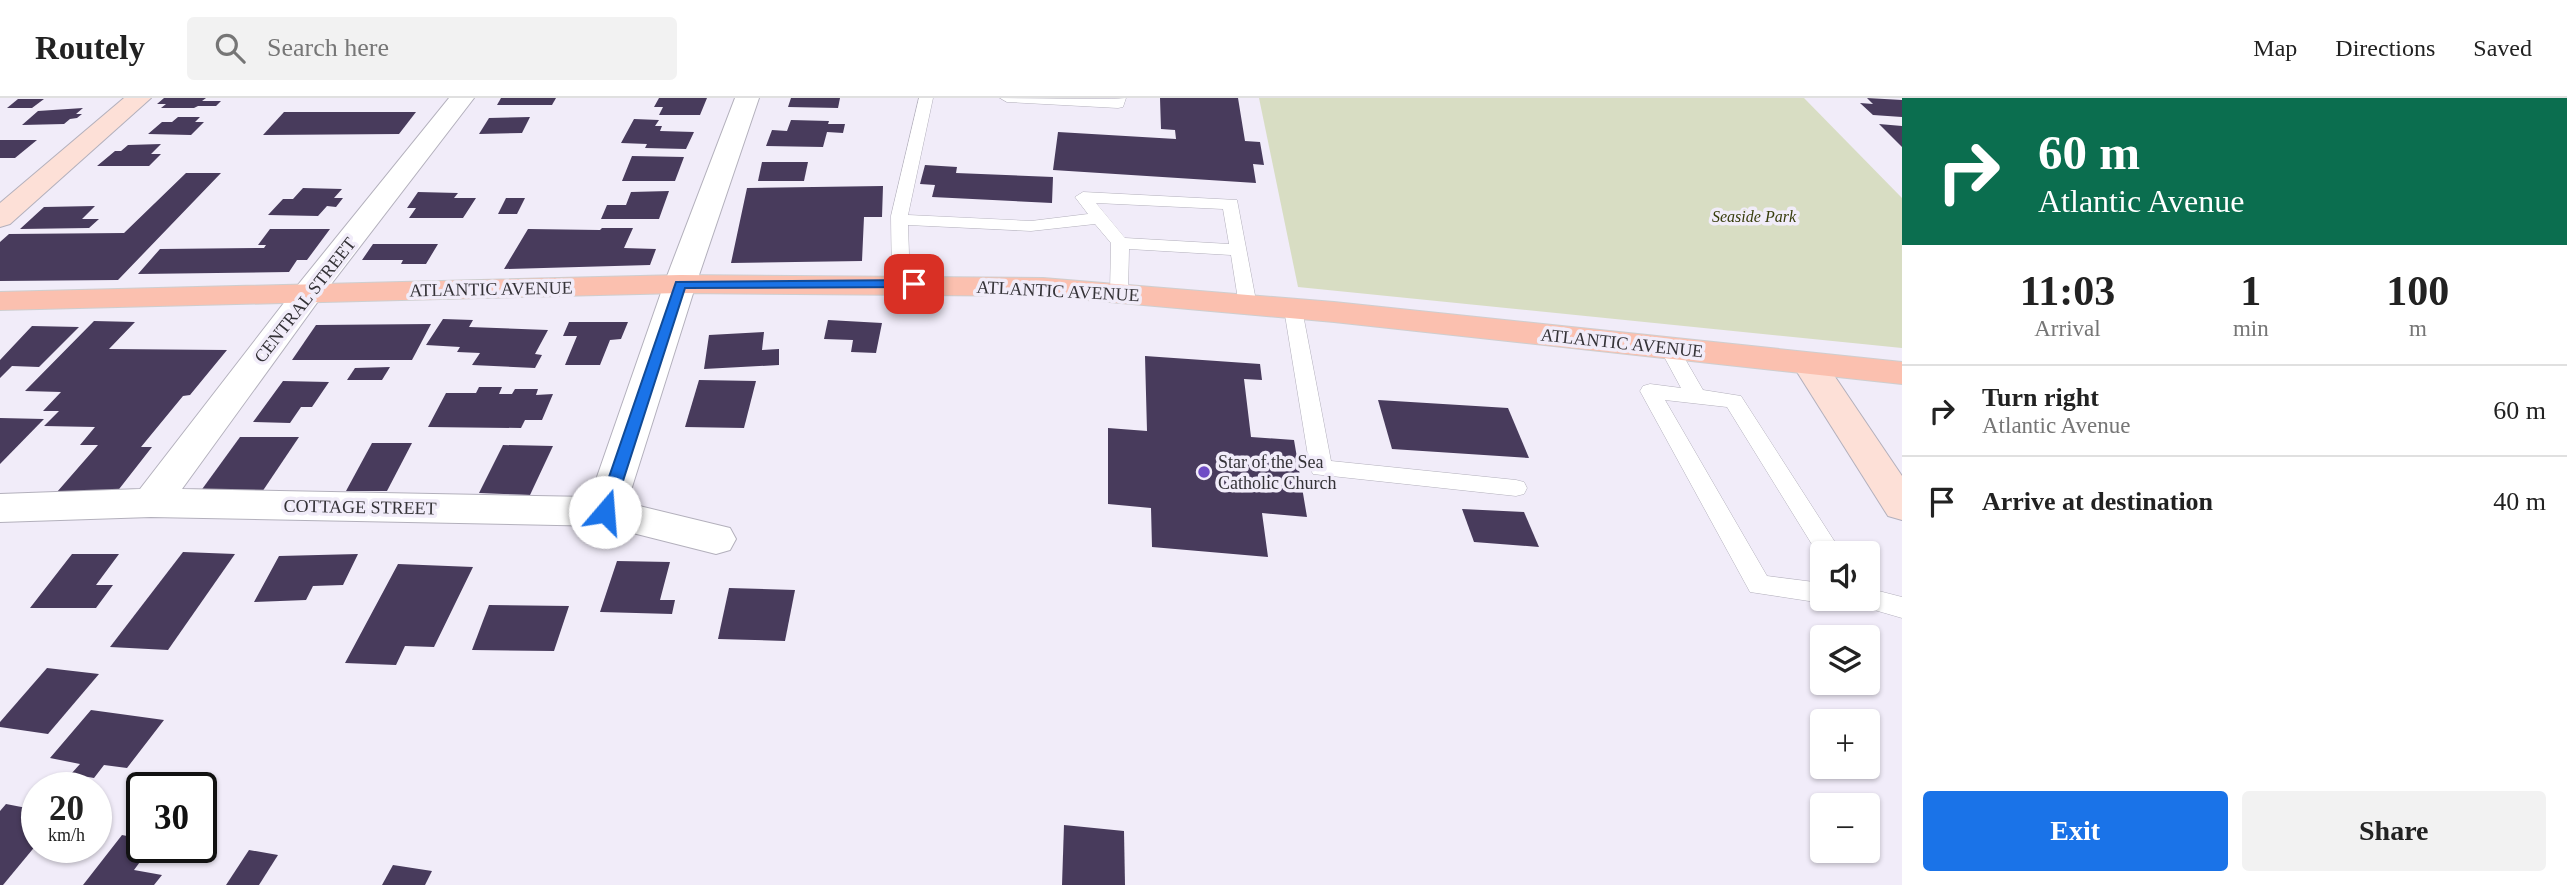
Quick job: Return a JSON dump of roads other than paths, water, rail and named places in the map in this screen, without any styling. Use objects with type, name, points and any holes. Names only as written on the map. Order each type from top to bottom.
[{"type":"main road","name":"ATLANTIC AVENUE","points":[[0,301],[680,284],[1043,286],[1293,309],[1902,373]]},
{"type":"street","points":[[0,218],[139,98]]},
{"type":"street","name":"CENTRAL STREET","points":[[151,503],[308,293],[461,98]]},
{"type":"street","points":[[605,512],[680,284],[747,98]]},
{"type":"street","points":[[1809,364],[1890,468],[1902,506]]},
{"type":"street","name":"COTTAGE STREET","points":[[0,508],[151,503],[605,512],[716,538]]},
{"type":"lane","points":[[901,284],[899,220],[926,98]]},
{"type":"lane","points":[[1007,98],[1118,104],[1119,98]]},
{"type":"lane","points":[[1119,293],[1119,243],[1083,197],[1231,204],[1248,306]]},
{"type":"lane","points":[[899,220],[1031,226],[1099,218]]},
{"type":"lane","points":[[1119,243],[1239,250]]},
{"type":"lane","points":[[1293,309],[1321,468],[1517,488]]},
{"type":"lane","points":[[1670,349],[1695,395]]},
{"type":"lane","points":[[1810,592],[1759,586],[1650,391],[1734,401],[1822,541]]},
{"type":"lane","points":[[1880,600],[1902,608]]},
{"type":"place","name":"Star of the Sea Catholic Church","points":[[1204,472]]},
{"type":"park label","name":"Seaside Park","points":[[1754,216]]}]
